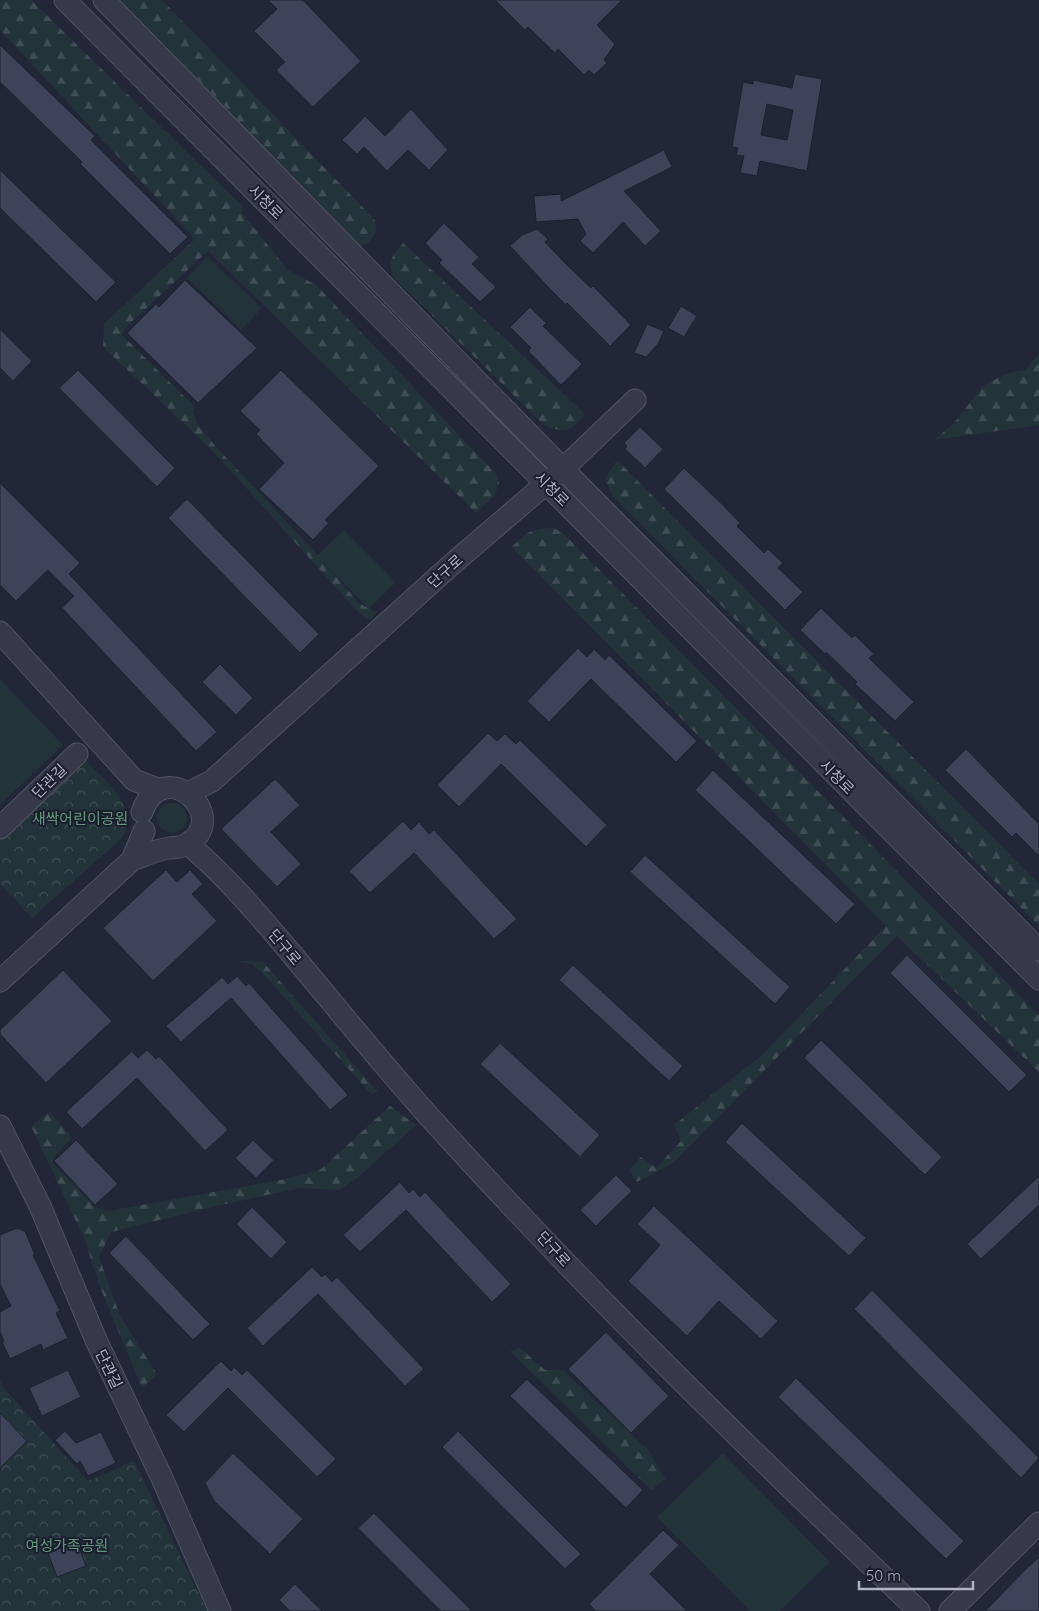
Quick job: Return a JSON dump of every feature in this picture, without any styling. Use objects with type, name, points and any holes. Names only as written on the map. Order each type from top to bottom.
[{"type":"street","name":"시청로","points":[[65,0],[1039,979]]},
{"type":"street","name":"시청로","points":[[104,0],[563,469],[1039,950]]},
{"type":"street","points":[[563,469],[634,400]]},
{"type":"street","name":"단구로","points":[[143,822],[158,845],[189,824],[212,781],[451,565],[563,469]]},
{"type":"street","points":[[0,632],[134,780],[160,790]]},
{"type":"street","name":"단관길","points":[[0,828],[77,754]]},
{"type":"street","points":[[134,780],[143,822]]},
{"type":"street","points":[[0,981],[132,860],[189,824],[170,788],[160,790],[146,803],[143,822],[132,860]]},
{"type":"street","name":"단구로","points":[[189,824],[213,866],[259,916],[434,1122],[575,1272],[719,1419],[919,1611]]},
{"type":"street","name":"단관길","points":[[0,1126],[40,1206],[96,1340],[162,1476],[220,1611]]},
{"type":"street","points":[[950,1611],[1039,1522]]},
{"type":"green space","points":[[0,0],[31,0],[241,205],[243,214],[288,270],[316,285],[496,474],[499,484],[494,496],[476,513],[208,251],[125,328],[122,335],[195,407],[193,411],[197,424],[217,448],[305,541],[359,603],[377,613],[368,620],[356,610],[213,451],[103,347],[104,324],[195,239],[0,30]]},
{"type":"green space","points":[[121,0],[162,0],[375,220],[376,232],[368,243],[361,246]]},
{"type":"green space","points":[[403,243],[585,414],[572,428],[558,430],[545,426],[394,278],[390,268],[391,259]]},
{"type":"green space","points":[[207,256],[262,308],[241,330],[187,278]]},
{"type":"green space","points":[[1039,353],[1039,425],[934,440],[954,423],[982,387],[1005,374],[1025,370]]},
{"type":"green space","points":[[617,460],[1039,884],[1039,926],[612,495],[605,479]]},
{"type":"green space","points":[[553,528],[562,532],[1039,1015],[1039,1072],[897,936],[672,1164],[637,1182],[629,1170],[641,1157],[656,1168],[681,1141],[674,1125],[763,1054],[886,926],[512,547],[530,532]]},
{"type":"green space","points":[[344,530],[396,582],[369,609],[317,556]]},
{"type":"green space","points":[[0,679],[63,745],[0,805]]},
{"type":"green space","name":"새싹어린이공원","points":[[82,757],[118,794],[127,816],[127,827],[121,839],[32,918],[0,884],[0,835]]},
{"type":"green space","points":[[172,803],[183,807],[187,818],[183,829],[172,833],[161,829],[157,818],[161,807]]},
{"type":"green space","points":[[238,961],[263,962],[377,1091],[371,1094],[266,977],[251,964]]},
{"type":"green space","points":[[390,1106],[416,1125],[357,1178],[339,1190],[300,1188],[216,1206],[111,1232],[99,1257],[120,1316],[157,1374],[142,1388],[100,1287],[84,1238],[31,1126],[50,1112],[72,1138],[53,1158],[53,1163],[95,1207],[108,1211],[281,1180],[320,1170]]},
{"type":"green space","points":[[520,1348],[545,1370],[563,1370],[649,1451],[665,1479],[651,1490],[510,1351]]},
{"type":"green space","name":"여성가족공원","points":[[0,1380],[3,1387],[88,1481],[134,1461],[207,1611],[0,1611]]},
{"type":"green space","points":[[723,1453],[830,1562],[780,1611],[750,1611],[657,1517]]},
{"type":"building","points":[[268,0],[303,0],[361,61],[313,107],[276,70],[285,62],[254,31],[277,9]]},
{"type":"building","points":[[495,0],[622,0],[597,25],[615,44],[604,60],[607,63],[594,75],[589,70],[584,75],[558,49],[555,53],[528,27],[525,30]]},
{"type":"building","points":[[0,45],[95,136],[91,140],[188,237],[170,254],[80,164],[82,162],[0,82]]},
{"type":"building","points":[[795,74],[822,79],[807,171],[760,161],[757,176],[740,173],[744,156],[736,155],[738,148],[732,147],[743,82],[753,84],[753,80],[792,88]],"holes":[[[767,104],[793,110],[787,140],[761,135]]]},
{"type":"building","points":[[411,109],[448,150],[429,170],[408,150],[387,171],[364,147],[357,154],[342,140],[365,116],[385,136]]},
{"type":"building","points":[[664,150],[672,167],[624,191],[661,231],[645,246],[623,222],[593,253],[580,241],[586,234],[578,219],[536,222],[534,196],[561,194],[561,201]]},
{"type":"building","points":[[0,170],[116,282],[96,302],[0,208]]},
{"type":"building","points":[[444,223],[479,257],[472,264],[496,287],[480,302],[439,263],[442,260],[425,243]]},
{"type":"building","points":[[537,229],[548,239],[545,242],[565,263],[591,288],[593,286],[631,325],[610,346],[567,303],[566,305],[550,289],[510,246],[522,235]]},
{"type":"building","points":[[185,280],[257,348],[198,403],[127,333],[156,304],[159,307]]},
{"type":"building","points":[[681,306],[697,316],[684,337],[668,328]]},
{"type":"building","points":[[530,307],[546,323],[543,326],[582,364],[561,385],[528,351],[531,348],[510,327]]},
{"type":"building","points":[[647,324],[664,331],[658,344],[646,357],[634,353]]},
{"type":"building","points":[[0,329],[32,361],[13,381],[0,368]]},
{"type":"building","points":[[78,370],[175,468],[157,487],[59,388]]},
{"type":"building","points":[[281,370],[379,466],[325,520],[329,523],[313,540],[259,489],[284,463],[256,434],[260,430],[240,411]]},
{"type":"building","points":[[640,427],[663,449],[645,468],[625,449],[627,446],[624,443]]},
{"type":"building","points":[[684,468],[740,523],[737,526],[764,553],[768,549],[783,563],[778,568],[803,592],[785,610],[664,489]]},
{"type":"building","points":[[0,483],[80,563],[69,574],[217,732],[196,751],[62,608],[74,596],[48,570],[16,601],[0,585]]},
{"type":"building","points":[[187,499],[319,634],[300,653],[168,518]]},
{"type":"building","points":[[821,608],[852,638],[855,635],[874,654],[869,658],[914,702],[895,721],[855,684],[857,682],[826,652],[825,654],[800,630]]},
{"type":"building","points":[[578,648],[587,657],[594,649],[605,660],[609,655],[697,741],[676,762],[591,679],[549,722],[527,701]]},
{"type":"building","points":[[220,664],[253,698],[236,715],[202,682]]},
{"type":"building","points":[[488,733],[497,741],[505,734],[516,744],[520,740],[607,825],[586,847],[501,764],[459,807],[437,785]]},
{"type":"building","points":[[966,749],[1039,824],[1039,856],[1016,833],[1012,837],[945,770]]},
{"type":"building","points":[[713,770],[855,904],[836,924],[695,790]]},
{"type":"building","points":[[275,779],[300,805],[271,832],[301,864],[277,887],[221,829]]},
{"type":"building","points":[[403,821],[411,830],[419,822],[429,834],[434,830],[517,919],[494,939],[414,853],[370,893],[349,871]]},
{"type":"building","points":[[645,855],[790,987],[775,1004],[630,872]]},
{"type":"building","points":[[166,870],[177,882],[190,870],[203,884],[192,894],[217,921],[153,981],[103,928]]},
{"type":"building","points":[[907,955],[1027,1075],[1009,1092],[890,973]]},
{"type":"building","points":[[573,965],[683,1066],[669,1081],[559,980]]},
{"type":"building","points":[[63,970],[112,1021],[46,1083],[0,1034],[0,1030]]},
{"type":"building","points":[[237,976],[246,986],[249,983],[348,1095],[330,1110],[231,998],[181,1042],[166,1026],[222,977],[228,984]]},
{"type":"building","points":[[821,1040],[942,1157],[925,1175],[804,1058]]},
{"type":"building","points":[[500,1043],[600,1135],[580,1157],[480,1064]]},
{"type":"building","points":[[147,1050],[156,1059],[159,1056],[228,1130],[205,1151],[137,1078],[82,1129],[66,1112],[132,1051],[138,1058]]},
{"type":"building","points":[[742,1123],[866,1238],[849,1256],[725,1142]]},
{"type":"building","points":[[76,1140],[118,1184],[95,1205],[54,1161]]},
{"type":"building","points":[[253,1140],[274,1160],[256,1178],[235,1158]]},
{"type":"building","points":[[616,1175],[632,1191],[596,1226],[580,1210]]},
{"type":"building","points":[[1039,1176],[1039,1205],[981,1259],[967,1244]]},
{"type":"building","points":[[400,1182],[409,1193],[413,1189],[420,1197],[425,1192],[511,1284],[492,1302],[406,1210],[360,1252],[343,1235]]},
{"type":"building","points":[[654,1206],[778,1321],[761,1339],[719,1301],[687,1336],[628,1281],[660,1245],[637,1224]]},
{"type":"building","points":[[252,1207],[287,1242],[271,1259],[236,1224]]},
{"type":"building","points":[[17,1228],[25,1231],[35,1255],[33,1255],[60,1311],[56,1313],[68,1338],[43,1350],[41,1344],[10,1359],[2,1342],[4,1341],[0,1332],[0,1312],[11,1306],[0,1284],[0,1235]]},
{"type":"building","points":[[126,1236],[210,1324],[193,1340],[109,1253]]},
{"type":"building","points":[[312,1267],[322,1277],[325,1274],[332,1282],[337,1277],[424,1369],[405,1386],[318,1294],[263,1346],[247,1328]]},
{"type":"building","points":[[872,1290],[1039,1458],[1021,1478],[854,1309]]},
{"type":"building","points":[[606,1332],[669,1396],[631,1433],[568,1369]]},
{"type":"building","points":[[221,1361],[231,1371],[234,1367],[242,1375],[247,1370],[336,1459],[317,1477],[228,1388],[184,1432],[166,1415]]},
{"type":"building","points":[[68,1370],[81,1397],[42,1416],[29,1388]]},
{"type":"building","points":[[796,1378],[964,1541],[946,1559],[778,1397]]},
{"type":"building","points":[[527,1379],[643,1490],[626,1508],[510,1396]]},
{"type":"building","points":[[0,1413],[27,1441],[0,1468]]},
{"type":"building","points":[[65,1431],[76,1443],[101,1432],[116,1463],[88,1476],[80,1461],[77,1464],[55,1440]]},
{"type":"building","points":[[458,1431],[581,1554],[565,1569],[442,1447]]},
{"type":"building","points":[[233,1453],[303,1519],[270,1554],[214,1501],[205,1483]]},
{"type":"building","points":[[374,1513],[472,1611],[441,1611],[358,1528]]},
{"type":"building","points":[[663,1530],[679,1545],[650,1574],[687,1611],[596,1611],[589,1604]]},
{"type":"building","points":[[77,1542],[86,1566],[57,1577],[48,1553]]},
{"type":"building","points":[[1039,1557],[1039,1611],[985,1611],[1026,1569]]},
{"type":"building","points":[[295,1584],[322,1611],[290,1611],[279,1600]]}]
